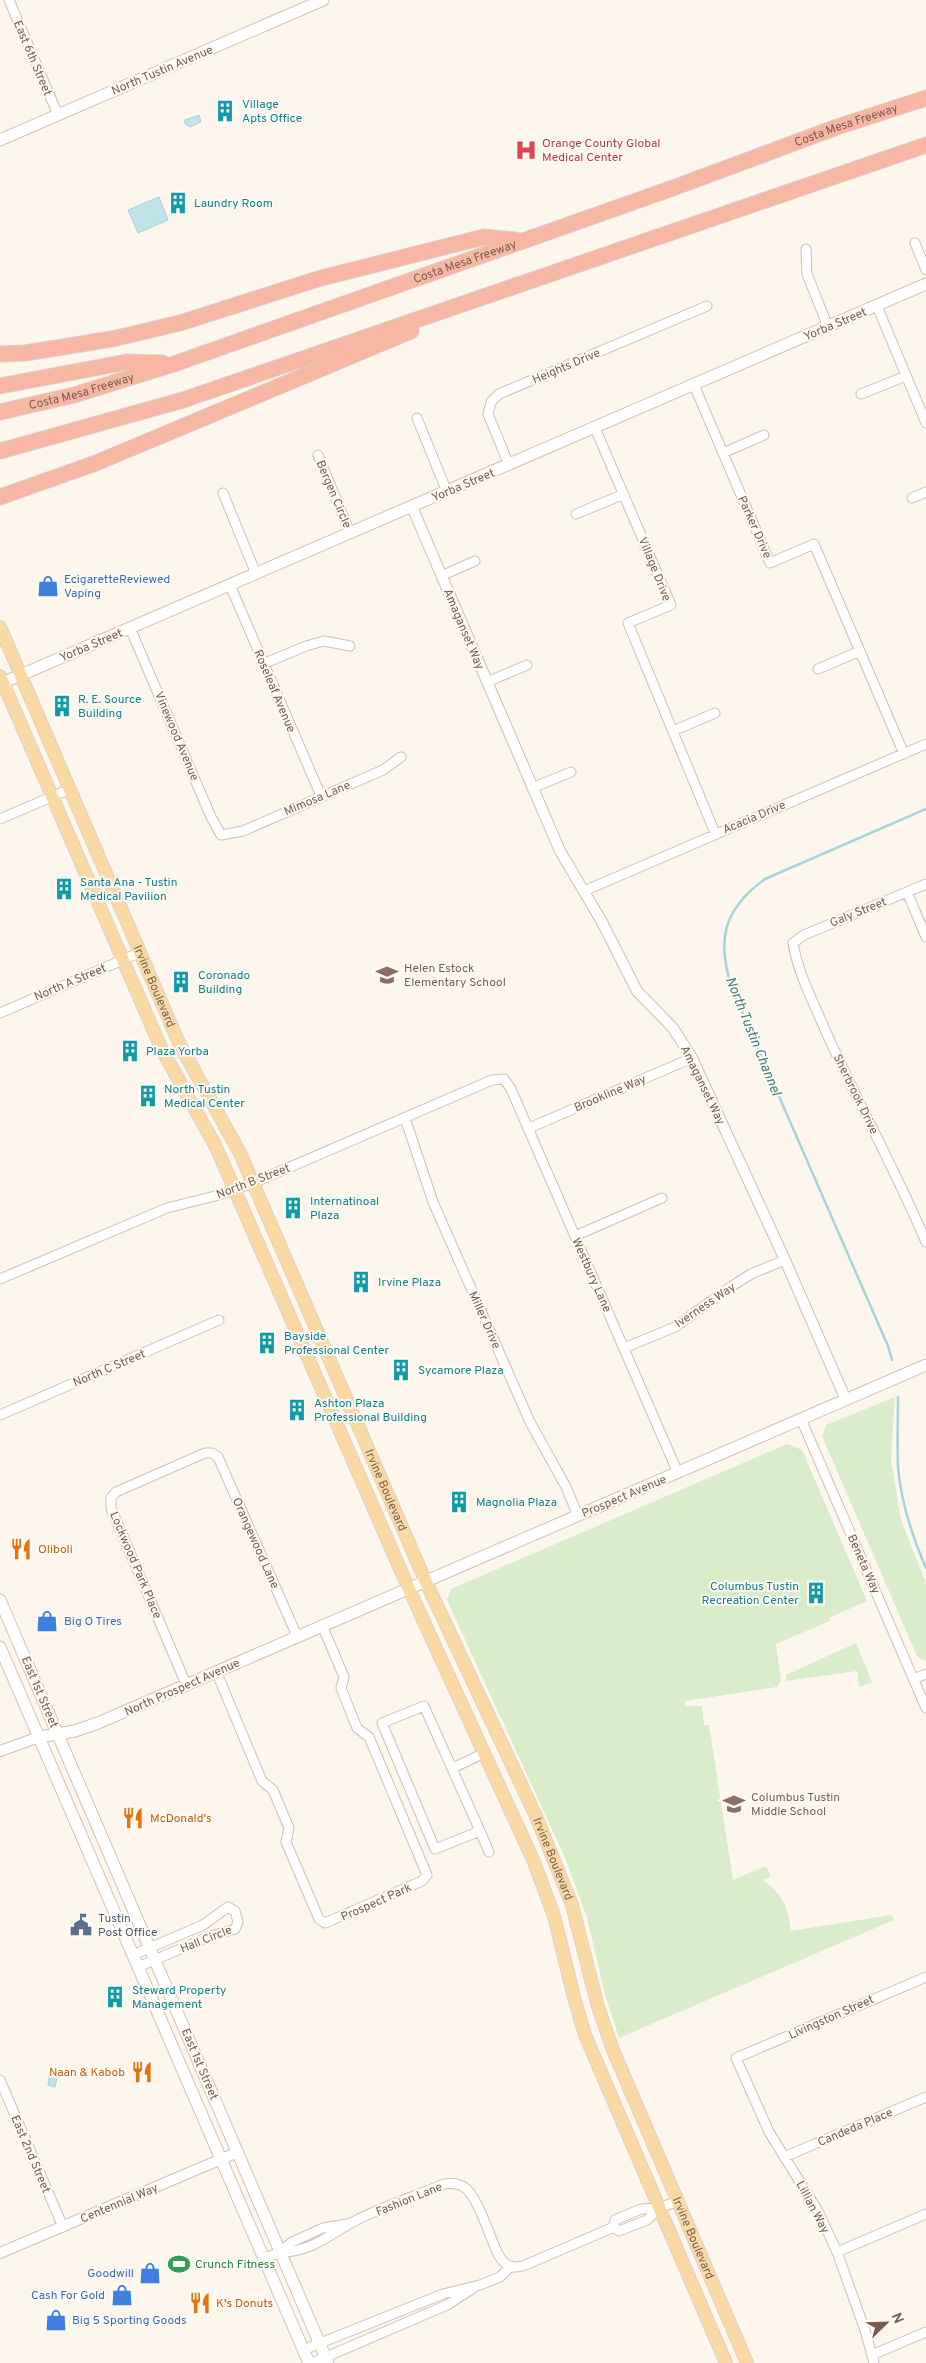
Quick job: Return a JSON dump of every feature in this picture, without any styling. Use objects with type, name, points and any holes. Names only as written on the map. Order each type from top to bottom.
[{"type":"highway","name":"Costa Mesa Freeway","points":[[0,412],[74,395],[174,364],[673,188],[837,127],[926,98]]},
{"type":"highway","points":[[0,450],[183,400],[926,145]]},
{"type":"highway","points":[[0,354],[25,353],[112,339],[180,323],[321,278],[484,237],[522,241]]},
{"type":"highway","points":[[0,497],[96,463],[205,416],[394,339],[480,299]]},
{"type":"highway","points":[[0,386],[127,362],[174,364]]},
{"type":"main road","name":"North Tustin Avenue","points":[[0,140],[323,0]]},
{"type":"main road","name":"Yorba Street","points":[[1,681],[20,675],[256,574],[926,284]]},
{"type":"main road","name":"Irvine Boulevard","points":[[0,627],[180,1043],[230,1132],[425,1580],[535,1814],[572,1905],[598,2007],[626,2082],[747,2363]]},
{"type":"main road","name":"Irvine Boulevard","points":[[1,681],[162,1050],[206,1126],[236,1189],[408,1588],[528,1849],[549,1900],[577,2007],[599,2068],[726,2363]]},
{"type":"main road","points":[[302,1344],[320,1337]]},
{"type":"main road","name":"Prospect Avenue","points":[[322,1625],[926,1365]]},
{"type":"main road","name":"East 1st Street","points":[[0,1600],[327,2360]]},
{"type":"main road","name":"North Prospect Avenue","points":[[39,1737],[98,1723],[322,1625]]},
{"type":"main road","name":"East 1st Street","points":[[0,1647],[220,2160],[310,2363]]},
{"type":"main road","points":[[484,1753],[491,1750],[496,1752],[503,1762],[513,1768]]},
{"type":"main road","points":[[528,1849],[534,1847],[542,1850],[549,1862],[557,1867]]},
{"type":"main road","points":[[599,2068],[609,2071],[613,2080],[620,2084],[626,2082]]},
{"type":"main road","points":[[624,2126],[636,2126],[658,2156]]},
{"type":"street","name":"East 6th Street","points":[[8,0],[58,115]]},
{"type":"street","points":[[915,242],[926,270]]},
{"type":"street","points":[[806,249],[807,274],[828,327]]},
{"type":"street","name":"Heights Drive","points":[[509,465],[488,414],[491,402],[499,394],[707,306]]},
{"type":"street","points":[[878,306],[926,423]]},
{"type":"street","points":[[861,394],[906,376]]},
{"type":"street","name":"Parker Drive","points":[[694,385],[770,563],[814,544],[904,754]]},
{"type":"street","points":[[417,418],[447,492]]},
{"type":"street","name":"Village Drive","points":[[595,428],[671,605],[628,623],[715,833]]},
{"type":"street","points":[[723,453],[764,435]]},
{"type":"street","name":"Bergen Circle","points":[[318,455],[350,533]]},
{"type":"street","points":[[912,498],[926,492]]},
{"type":"street","points":[[223,493],[256,574]]},
{"type":"street","points":[[576,514],[624,494]]},
{"type":"street","name":"Amaganset Way","points":[[412,507],[560,851],[602,922],[637,991],[673,1028],[692,1058],[785,1260],[846,1400]]},
{"type":"street","name":"Amaganset Way","points":[[441,576],[475,561]]},
{"type":"street","name":"Roseleaf Avenue","points":[[230,585],[321,796]]},
{"type":"street","name":"Vinewood Avenue","points":[[130,628],[217,830],[222,835],[231,834]]},
{"type":"street","points":[[263,664],[324,641],[350,646]]},
{"type":"street","points":[[818,669],[860,650]]},
{"type":"street","name":"Amaganset Way","points":[[487,682],[527,665]]},
{"type":"street","points":[[673,731],[715,713]]},
{"type":"street","name":"Acacia Drive","points":[[584,891],[715,833],[926,744]]},
{"type":"street","name":"Mimosa Lane","points":[[231,834],[383,770],[401,757]]},
{"type":"street","points":[[532,788],[571,772]]},
{"type":"street","points":[[0,819],[70,789]]},
{"type":"street","name":"Galy Street","points":[[793,943],[804,934],[926,884]]},
{"type":"street","points":[[906,892],[926,937]]},
{"type":"street","name":"Sherbrook Drive","points":[[793,943],[796,963],[807,988],[841,1064],[905,1191],[926,1242]]},
{"type":"street","name":"North A Street","points":[[0,1013],[141,952]]},
{"type":"street","name":"Brookline Way","points":[[528,1128],[692,1058]]},
{"type":"street","name":"North B Street","points":[[0,1279],[167,1208],[253,1183],[492,1080],[504,1079]]},
{"type":"street","name":"Westbury Lane","points":[[504,1079],[512,1089],[678,1472]]},
{"type":"street","name":"Miller Drive","points":[[405,1118],[433,1202],[530,1422],[566,1487],[578,1516]]},
{"type":"street","points":[[575,1236],[662,1198]]},
{"type":"street","name":"Iverness Way","points":[[624,1348],[675,1326],[738,1282],[785,1260]]},
{"type":"street","name":"North C Street","points":[[0,1415],[219,1320]]},
{"type":"street","name":"Beneta Way","points":[[801,1419],[926,1708]]},
{"type":"street","name":"Lockwood Park Place","points":[[186,1684],[111,1508],[111,1498],[116,1492],[205,1453],[212,1452]]},
{"type":"street","name":"Orangewood Lane","points":[[212,1452],[218,1457],[297,1636]]},
{"type":"street","name":"Prospect Park","points":[[216,1671],[262,1781],[273,1790],[289,1828],[286,1842],[319,1919],[322,1922],[328,1922],[348,1914],[422,1881],[427,1875],[369,1737],[358,1728],[354,1720],[341,1688],[344,1677],[322,1625]]},
{"type":"street","points":[[914,1679],[926,1674]]},
{"type":"street","points":[[480,1831],[435,1849],[382,1724],[424,1706],[490,1852]]},
{"type":"street","points":[[0,1751],[39,1737]]},
{"type":"street","points":[[453,1768],[484,1753]]},
{"type":"street","name":"Hall Circle","points":[[133,1955],[203,1925],[228,1907],[235,1911],[237,1917],[235,1929],[208,1937],[138,1967]]},
{"type":"street","name":"Livingston Street","points":[[736,2058],[926,1977]]},
{"type":"street","name":"Lillian Way","points":[[736,2058],[769,2132],[818,2211],[837,2252],[873,2359]]},
{"type":"street","name":"East 2nd Street","points":[[0,2080],[62,2227]]},
{"type":"street","name":"Candeda Place","points":[[784,2157],[926,2097]]},
{"type":"street","name":"Centennial Way","points":[[0,2253],[238,2152]]},
{"type":"street","name":"Fashion Lane","points":[[263,2259],[280,2252],[296,2252],[327,2239],[351,2223],[444,2184],[458,2184],[463,2186],[472,2195],[498,2254],[502,2261],[510,2267]]},
{"type":"street","points":[[303,2350],[443,2294],[477,2286],[500,2277],[510,2267],[523,2266],[614,2227],[619,2231],[647,2220],[659,2208],[678,2201]]},
{"type":"street","points":[[837,2252],[926,2214]]},
{"type":"street","points":[[310,2363],[327,2360],[447,2306],[477,2286]]},
{"type":"street","points":[[873,2359],[926,2332]]},
{"type":"green space","points":[[895,1397],[891,1459],[901,1520],[926,1583],[926,1661],[917,1656],[822,1436],[826,1425]]},
{"type":"green space","points":[[787,1444],[802,1450],[867,1601],[829,1618],[830,1621],[776,1644],[781,1681],[777,1687],[685,1701],[685,1706],[702,1706],[704,1725],[709,1725],[733,1880],[766,1866],[771,1876],[763,1880],[776,1891],[784,1902],[791,1931],[891,1915],[894,1920],[619,2038],[606,1998],[587,1918],[566,1860],[447,1600],[451,1589]]},
{"type":"green space","points":[[856,1643],[872,1682],[859,1687],[857,1671],[786,1681],[786,1675]]},
{"type":"water","points":[[199,115],[201,122],[190,127],[185,124],[185,120]]},
{"type":"water","points":[[159,197],[168,220],[138,233],[128,210]]},
{"type":"water","points":[[52,2068],[57,2078],[55,2087],[48,2085],[50,2069]]},
{"type":"waterway","name":"North Tustin Channel","points":[[892,1360],[888,1346],[733,991],[725,957],[724,942],[726,928],[731,915],[739,903],[765,879],[926,809]]},
{"type":"waterway","name":"North Tustin Channel","points":[[898,1397],[899,1480],[908,1519],[926,1568]]},
{"type":"place","name":"Village Apts Office","points":[[225,111]]},
{"type":"place","name":"Orange County Global Medical Center","points":[[526,150]]},
{"type":"place","name":"Laundry Room","points":[[178,203]]},
{"type":"place","name":"EcigaretteReviewed Vaping","points":[[48,586]]},
{"type":"place","name":"R. E. Source Building","points":[[62,706]]},
{"type":"place","name":"Santa Ana - Tustin Medical Pavilion","points":[[64,889]]},
{"type":"place","name":"Helen Estock Elementary School","points":[[387,975]]},
{"type":"place","name":"Coronado Building","points":[[181,982]]},
{"type":"place","name":"Plaza Yorba","points":[[130,1051]]},
{"type":"place","name":"North Tustin Medical Center","points":[[148,1096]]},
{"type":"place","name":"Internatinoal Plaza","points":[[293,1208]]},
{"type":"place","name":"Irvine Plaza","points":[[361,1282]]},
{"type":"place","name":"Bayside Professional Center","points":[[267,1343]]},
{"type":"place","name":"Sycamore Plaza","points":[[401,1370]]},
{"type":"place","name":"Ashton Plaza Professional Building","points":[[297,1410]]},
{"type":"place","name":"Magnolia Plaza","points":[[459,1502]]},
{"type":"place","name":"Oliboli","points":[[21,1549]]},
{"type":"place","name":"Columbus Tustin Recreation Center","points":[[816,1593]]},
{"type":"place","name":"Big O Tires","points":[[47,1621]]},
{"type":"place","name":"Columbus Tustin Middle School","points":[[734,1804]]},
{"type":"place","name":"McDonald's","points":[[133,1818]]},
{"type":"place","name":"Tustin Post Office","points":[[81,1925]]},
{"type":"place","name":"Steward Property Management","points":[[115,1997]]},
{"type":"place","name":"Naan & Kabob","points":[[142,2072]]},
{"type":"place","name":"Crunch Fitness","points":[[179,2264]]},
{"type":"place","name":"Goodwill","points":[[150,2273]]},
{"type":"place","name":"Cash For Gold","points":[[122,2295]]},
{"type":"place","name":"K's Donuts","points":[[200,2303]]},
{"type":"place","name":"Big 5 Sporting Goods","points":[[56,2320]]}]
